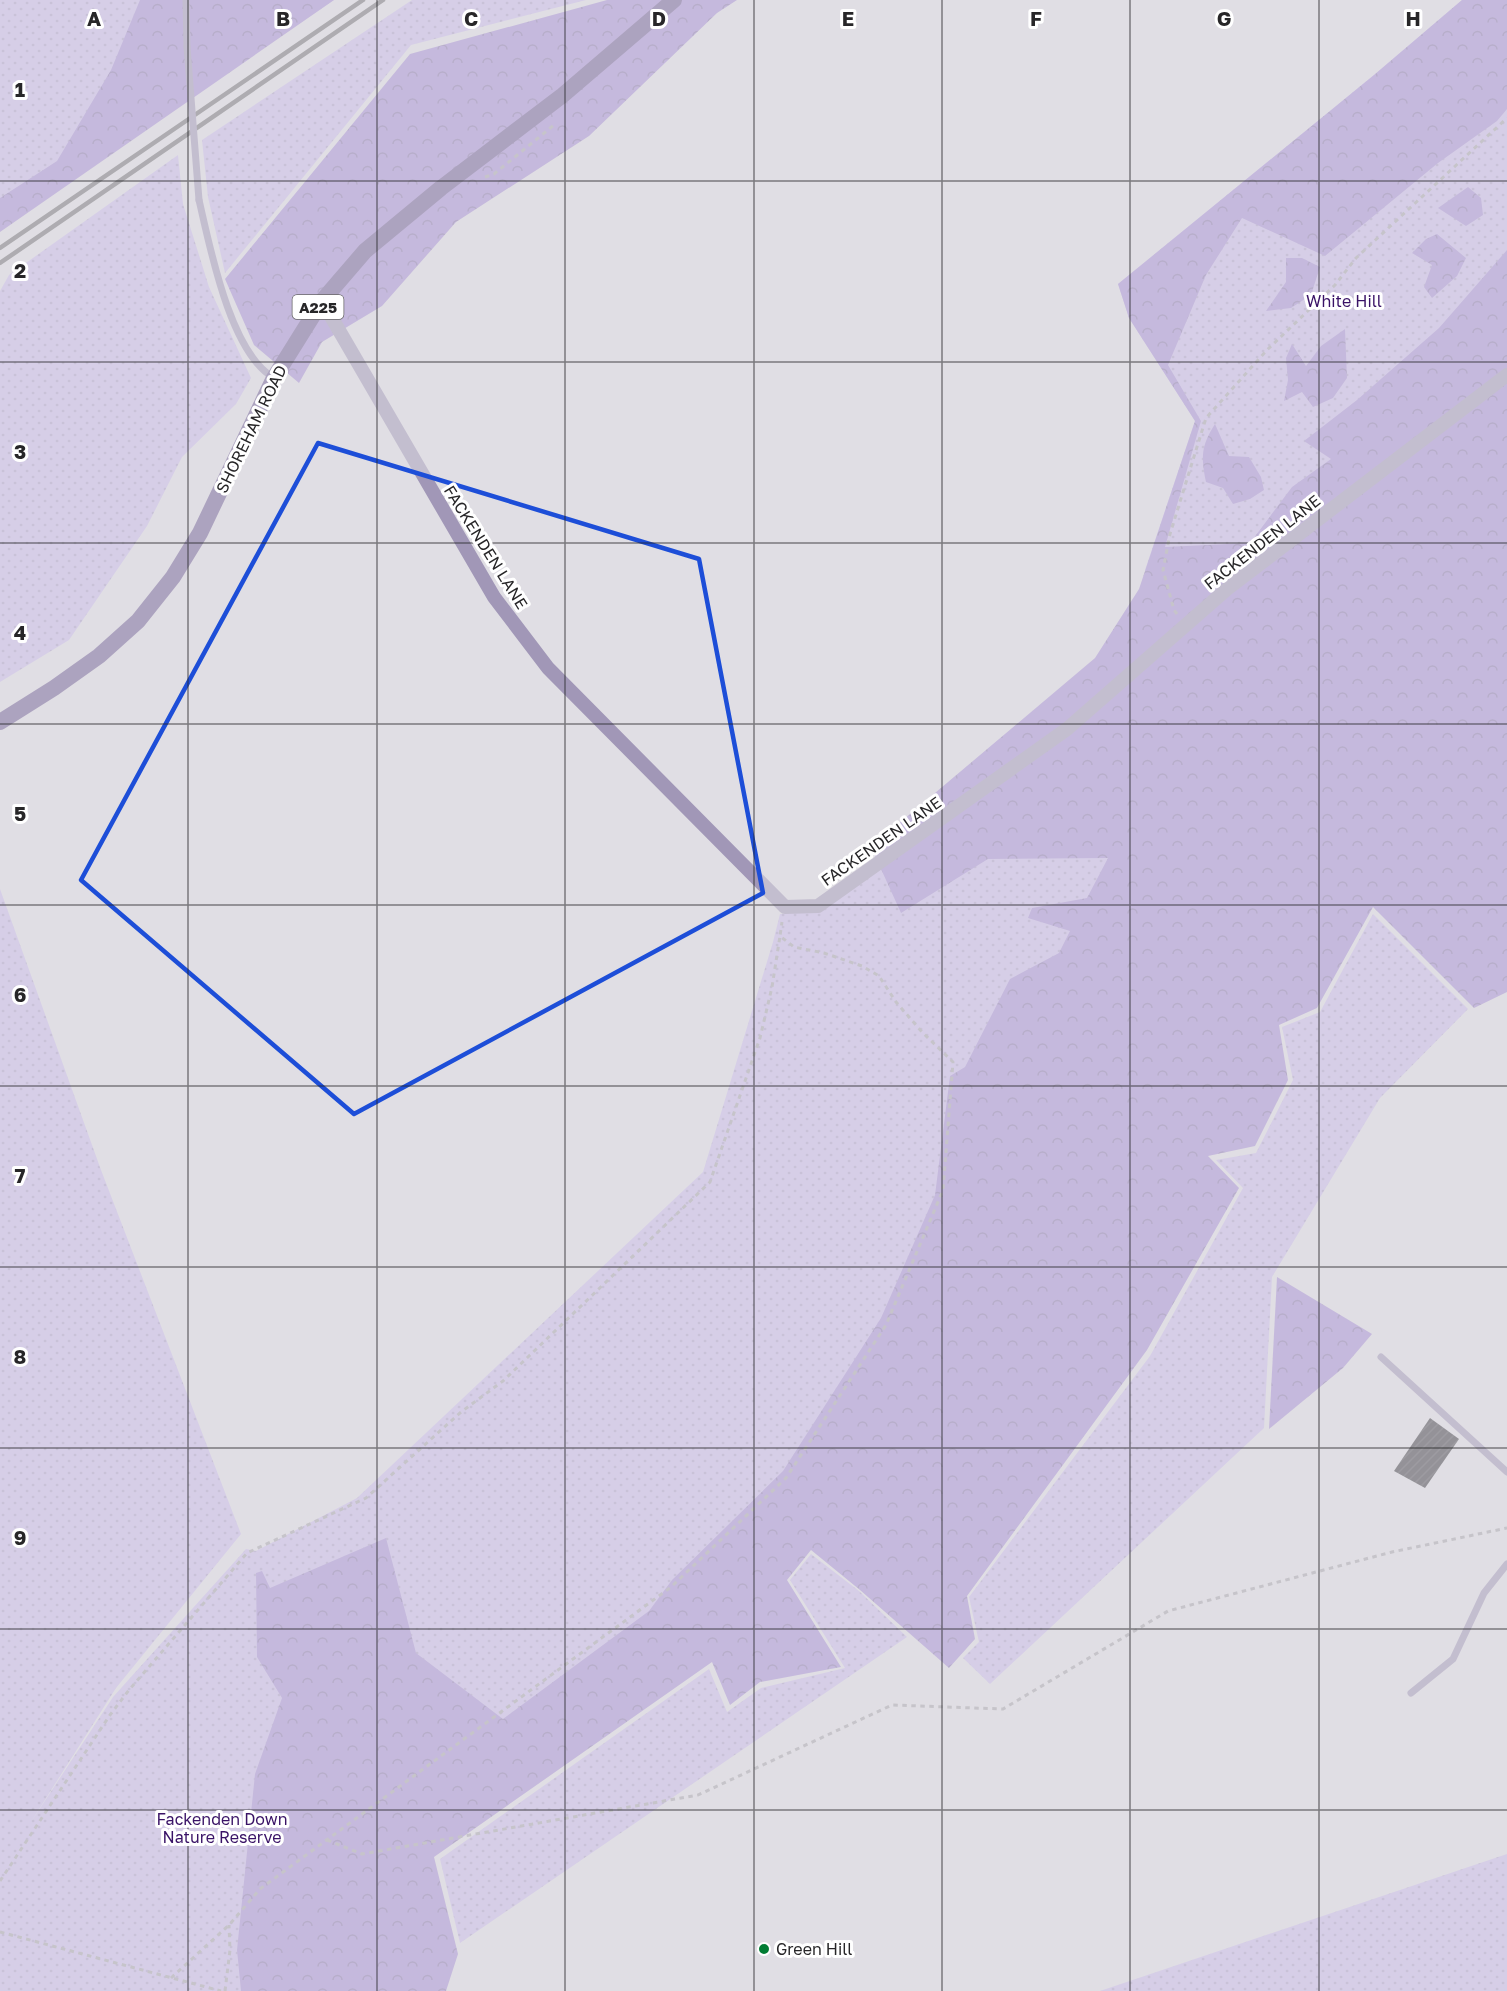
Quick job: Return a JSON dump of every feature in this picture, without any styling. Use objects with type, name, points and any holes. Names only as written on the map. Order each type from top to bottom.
[{"type":"main road","name":"SHOREHAM ROAD","points":[[0,722],[99,656],[138,621],[166,586],[200,533],[274,378],[322,301],[365,251],[441,188],[563,95],[674,0]]},
{"type":"street","name":"FACKENDEN LANE","points":[[322,301],[494,597],[548,668],[785,908],[818,906],[1067,729],[1227,589],[1507,375]]},
{"type":"lane","points":[[186,0],[187,47],[199,200],[221,291],[248,353],[263,372],[274,378]]},
{"type":"lane","points":[[1381,1357],[1507,1472]]},
{"type":"lane","points":[[1411,1693],[1453,1659],[1484,1593],[1507,1564]]},
{"type":"path","points":[[1186,624],[1174,610],[1163,570],[1170,534],[1206,418],[1267,350],[1335,285],[1356,258],[1507,118]]},
{"type":"path","points":[[0,1881],[110,1715],[247,1553],[366,1498],[461,1412],[503,1381],[710,1182],[760,1038],[772,987],[785,908]]},
{"type":"path","points":[[171,1978],[229,1925],[260,1889],[671,1587],[786,1478],[886,1324],[943,1190],[953,1062],[922,1032],[896,1002],[879,976],[862,966],[794,946],[780,936]]},
{"type":"path","points":[[327,1839],[362,1854],[698,1795],[892,1705],[1003,1709],[1168,1611],[1392,1552],[1507,1528]]},
{"type":"path","points":[[0,1932],[223,1991],[230,1950],[229,1925]]},
{"type":"highlighted area","points":[[318,443],[699,559],[763,893],[354,1114],[81,880]]},
{"type":"green space","points":[[0,0],[334,0],[0,227]]},
{"type":"green space","points":[[140,0],[334,0],[0,232],[0,198],[57,161],[111,70]]},
{"type":"green space","points":[[412,0],[586,0],[411,45],[225,273],[208,197],[202,140]]},
{"type":"green space","points":[[607,0],[737,0],[717,13],[589,136],[456,222],[382,306],[322,342],[299,383],[254,345],[225,279],[410,54]]},
{"type":"green space","name":"White Hill","points":[[1462,0],[1507,0],[1507,370],[1263,557],[1145,570],[1195,421],[1129,318],[1118,284],[1374,75]]},
{"type":"green space","points":[[1462,0],[1507,0],[1507,109],[1497,121],[1438,163],[1325,256],[1242,218],[1206,275],[1168,365],[1201,421],[1165,547],[1250,543],[1292,487],[1331,459],[1304,441],[1357,400],[1439,328],[1507,250],[1507,992],[1474,1008],[1373,907],[1317,1008],[1279,1025],[1288,1080],[1255,1146],[1208,1156],[1239,1188],[1147,1350],[967,1596],[975,1639],[949,1668],[811,1550],[787,1580],[841,1667],[760,1682],[730,1705],[712,1662],[434,1857],[458,1954],[446,1991],[241,1991],[237,1950],[255,1774],[282,1698],[257,1657],[256,1573],[262,1571],[270,1588],[386,1538],[416,1653],[503,1719],[649,1611],[672,1580],[783,1471],[881,1318],[935,1195],[950,1076],[965,1067],[1010,979],[1059,953],[1070,931],[1028,918],[1032,908],[1087,898],[1108,858],[988,859],[901,913],[871,847],[1095,658],[1139,589],[1195,421],[1129,318],[1118,284],[1374,75]]},
{"type":"green space","points":[[178,155],[183,204],[209,287],[251,378],[236,404],[182,457],[147,526],[69,640],[0,682],[0,291],[9,275]]},
{"type":"green space","points":[[1468,187],[1481,198],[1483,215],[1466,226],[1438,208]]},
{"type":"green space","points":[[1437,234],[1466,258],[1457,276],[1432,298],[1424,287],[1432,265],[1412,253],[1426,239]]},
{"type":"green space","points":[[1286,258],[1302,258],[1320,267],[1311,295],[1291,308],[1266,311],[1286,282]]},
{"type":"green space","points":[[1345,329],[1347,378],[1333,398],[1313,407],[1302,392],[1284,401],[1288,380],[1286,358],[1292,344],[1306,366],[1321,346]]},
{"type":"green space","points":[[1215,424],[1229,456],[1249,457],[1261,477],[1264,490],[1250,499],[1233,504],[1223,488],[1206,482],[1203,451]]},
{"type":"green space","name":"Fackenden Down Nature Reserve","points":[[1229,592],[903,1334],[672,1612],[386,1815],[439,1991],[0,1991],[0,889],[101,1170],[241,1534],[116,1688],[29,1825],[113,1697],[246,1549],[256,1551],[357,1498],[703,1172],[780,914],[821,909]]},
{"type":"green space","points":[[1373,914],[1468,1009],[1380,1098],[1272,1277],[1264,1428],[990,1684],[963,1658],[979,1642],[969,1597],[1150,1356],[1243,1188],[1216,1160],[1256,1153],[1293,1080],[1282,1027],[1320,1012]]},
{"type":"green space","points":[[1277,1277],[1372,1334],[1343,1368],[1269,1429]]},
{"type":"green space","points":[[811,1554],[859,1591],[907,1637],[460,1943],[440,1859],[709,1669],[727,1712],[761,1688],[845,1668],[790,1580]]},
{"type":"green space","points":[[1507,1854],[1507,1991],[1100,1991]]},
{"type":"building","points":[[1430,1418],[1459,1439],[1425,1488],[1394,1471]]},
{"type":"railway","points":[[0,248],[363,0]]},
{"type":"railway","points":[[0,263],[383,0]]},
{"type":"place","name":"Green Hill","points":[[764,1949]]}]
